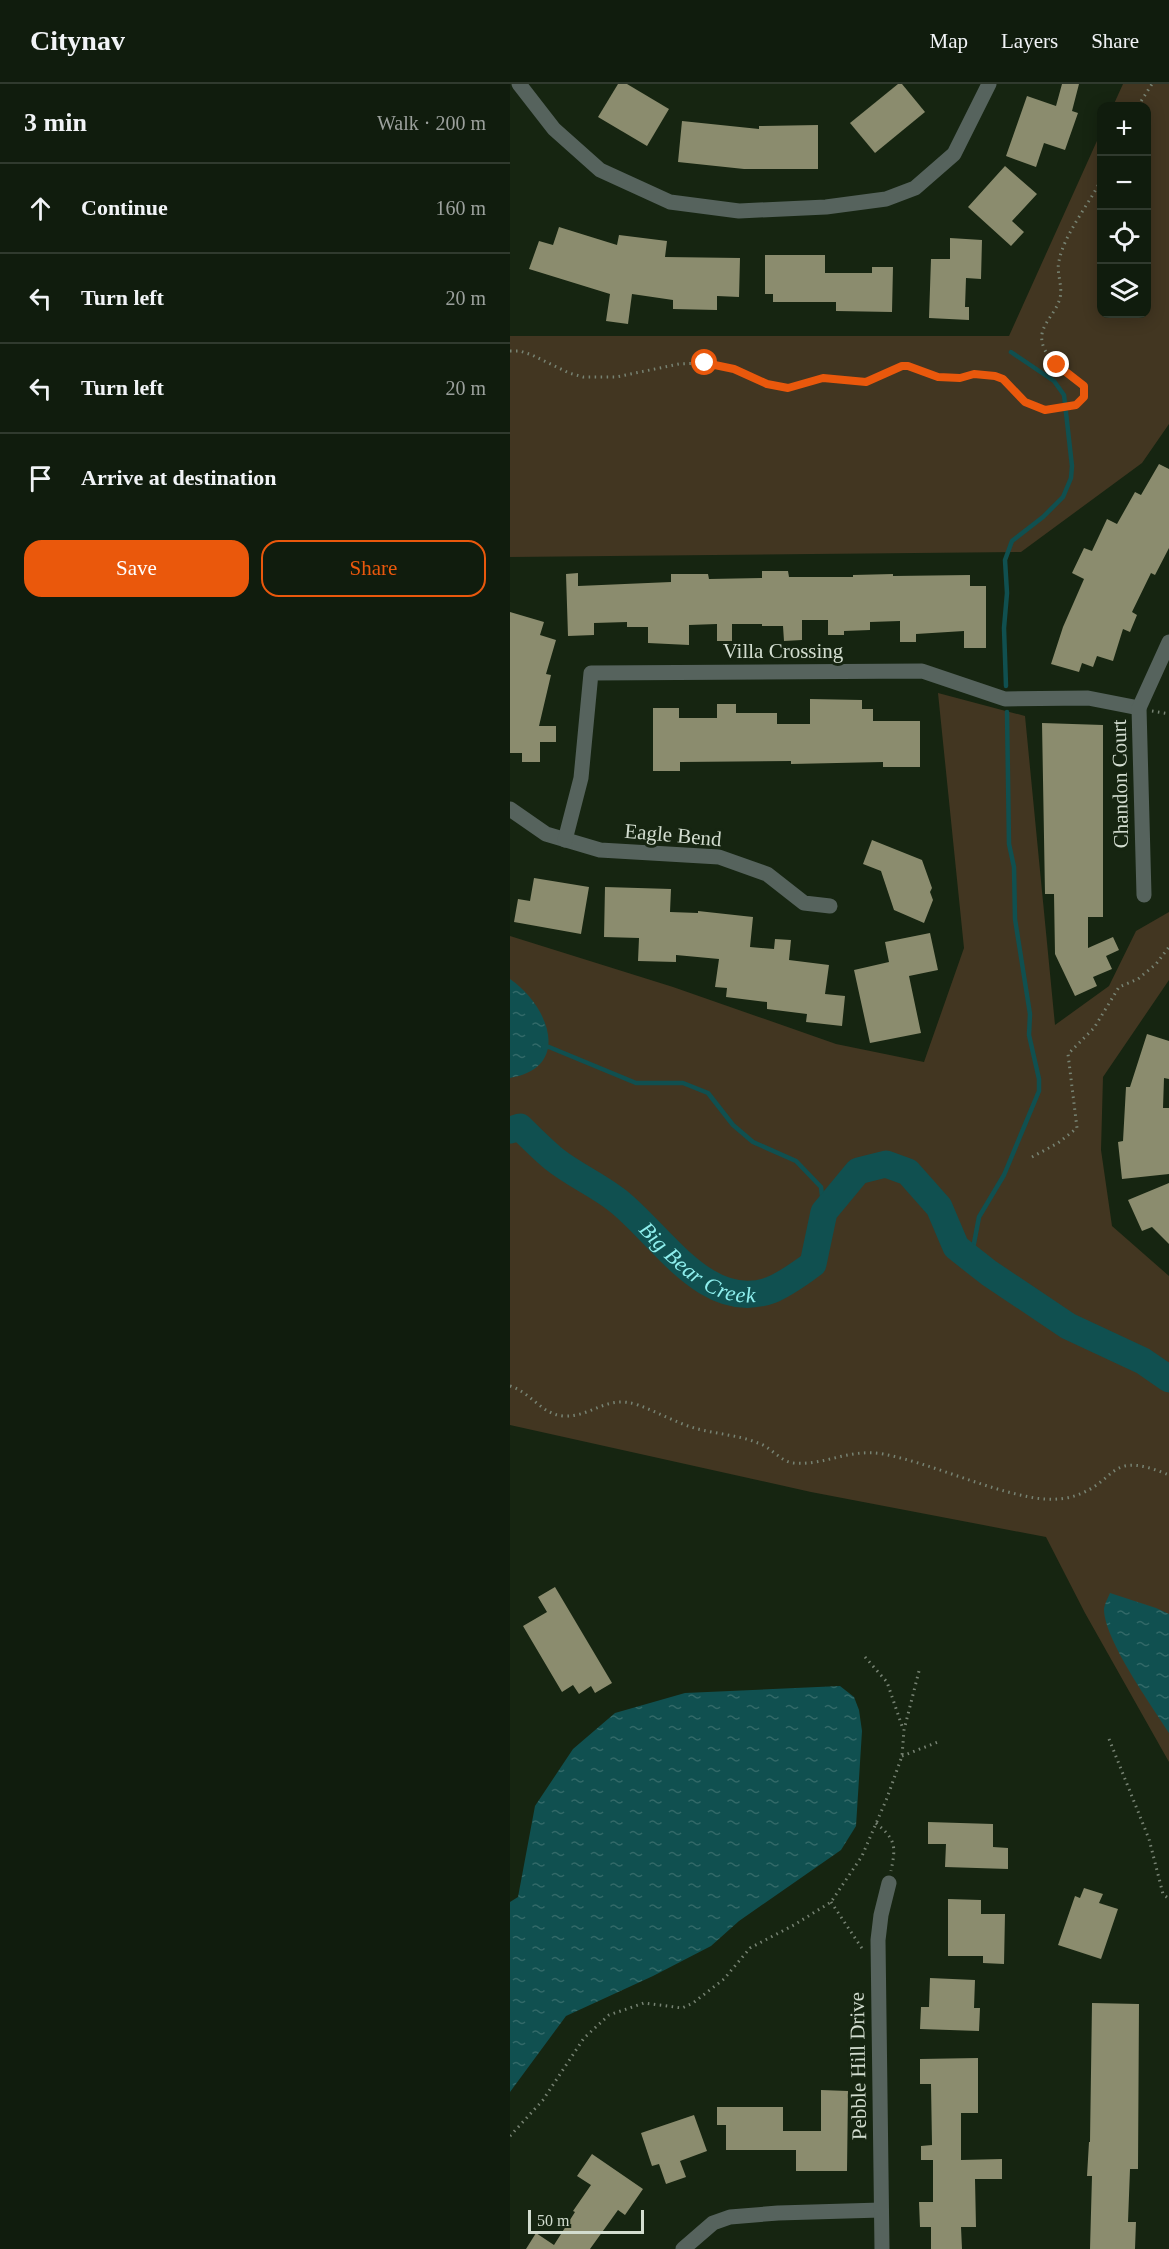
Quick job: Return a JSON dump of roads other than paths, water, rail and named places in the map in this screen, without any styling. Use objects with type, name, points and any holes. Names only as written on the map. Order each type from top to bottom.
[{"type":"street","points":[[519,84],[554,129],[600,170],[670,202],[739,211],[826,207],[886,199],[915,188],[954,154],[989,84]]},
{"type":"street","name":"Chandon Court","points":[[1143,895],[1139,708],[1169,642]]},
{"type":"street","name":"Villa Crossing","points":[[565,840],[581,778],[591,673],[922,671],[1005,699],[1088,698],[1139,708]]},
{"type":"street","name":"Eagle Bend","points":[[510,809],[546,834],[600,850],[719,857],[767,873],[804,903],[830,906]]},
{"type":"street","name":"Pebble Hill Drive","points":[[882,2249],[878,1940],[889,1883]]},
{"type":"street","points":[[683,2249],[713,2223],[730,2217],[881,2210]]},
{"type":"water","points":[[510,979],[535,1003],[548,1034],[548,1048],[542,1061],[530,1072],[510,1078]]},
{"type":"water","points":[[1110,1593],[1169,1614],[1169,1733],[1130,1673],[1112,1639],[1104,1610]]},
{"type":"water","points":[[840,1686],[854,1697],[859,1710],[862,1731],[856,1826],[841,1850],[739,1921],[711,1946],[653,1976],[566,2016],[510,2092],[510,1902],[518,1897],[535,1806],[573,1749],[615,1713],[685,1693]]},
{"type":"waterway","points":[[1006,686],[1005,560],[1012,541],[1043,517],[1063,497],[1071,478],[1072,466],[1064,395],[1054,381],[1011,352]]},
{"type":"waterway","points":[[971,1259],[979,1217],[1004,1175],[1039,1091],[1039,1079],[1029,1035],[1030,1014],[1015,919],[1014,867],[1009,844],[1007,712]]},
{"type":"waterway","points":[[543,1047],[549,1047],[636,1083],[683,1083],[708,1093],[733,1125],[753,1142],[796,1161],[821,1187],[824,1212]]},
{"type":"waterway","name":"Big Bear Creek","points":[[510,1130],[520,1127],[554,1159],[618,1201],[668,1250],[706,1281],[726,1291],[748,1294],[777,1288],[813,1264],[824,1212],[858,1171],[886,1164],[908,1172],[939,1207],[956,1247],[989,1273],[1068,1326],[1143,1361],[1169,1379]]}]
